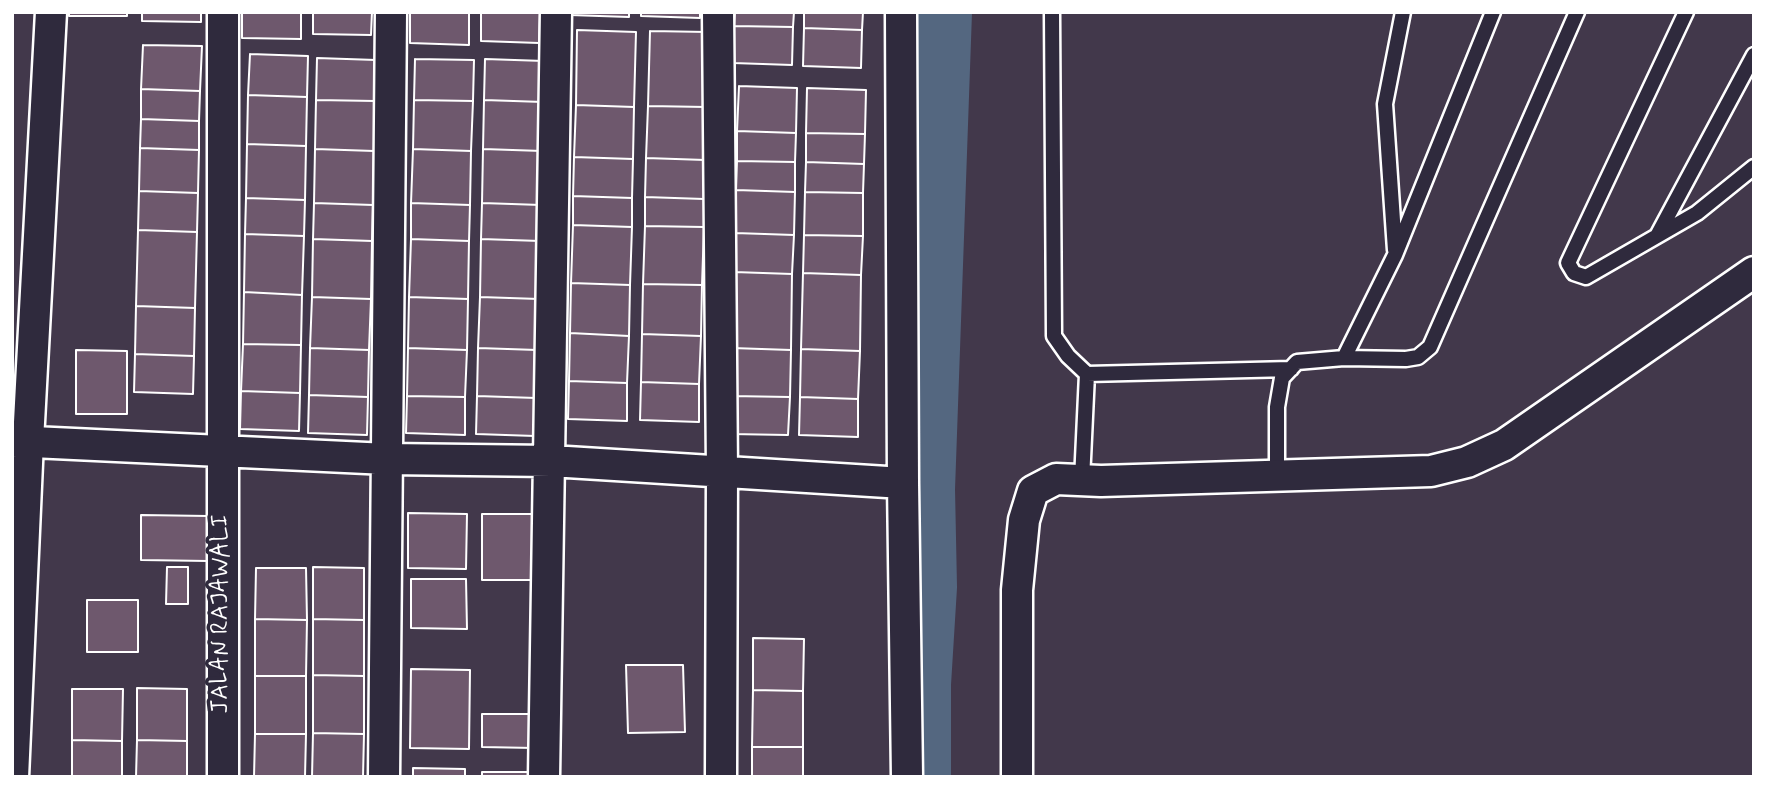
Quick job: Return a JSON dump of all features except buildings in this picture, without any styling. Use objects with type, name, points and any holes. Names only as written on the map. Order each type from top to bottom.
[{"type":"street","points":[[13,777],[20,441],[51,12]]},
{"type":"street","name":"JALAN RAJAWALI","points":[[223,12],[223,777]]},
{"type":"street","points":[[384,777],[391,12]]},
{"type":"street","points":[[544,777],[556,12]]},
{"type":"street","points":[[718,12],[722,471],[721,777]]},
{"type":"street","points":[[901,12],[907,777]]},
{"type":"street","points":[[1017,777],[1017,590],[1024,520],[1033,491],[1056,479],[1082,480],[1276,466],[1431,471],[1467,462],[1504,445],[1754,272]]},
{"type":"street","points":[[20,441],[387,459],[551,461],[903,483]]},
{"type":"lane","points":[[1052,12],[1054,336],[1068,356],[1087,374],[1291,369]]},
{"type":"lane","points":[[1395,255],[1385,104],[1403,12]]},
{"type":"lane","points":[[1344,358],[1395,255],[1493,12]]},
{"type":"lane","points":[[1276,466],[1277,407],[1282,378],[1297,362],[1344,358],[1406,359],[1418,357],[1430,347],[1577,12]]},
{"type":"lane","points":[[1686,12],[1568,262],[1574,273],[1586,277],[1697,213],[1754,167]]},
{"type":"lane","points":[[1657,236],[1754,55]]},
{"type":"lane","points":[[1082,480],[1087,374]]},
{"type":"waterway","points":[[923,777],[923,684],[929,587],[927,489],[944,12]]}]
